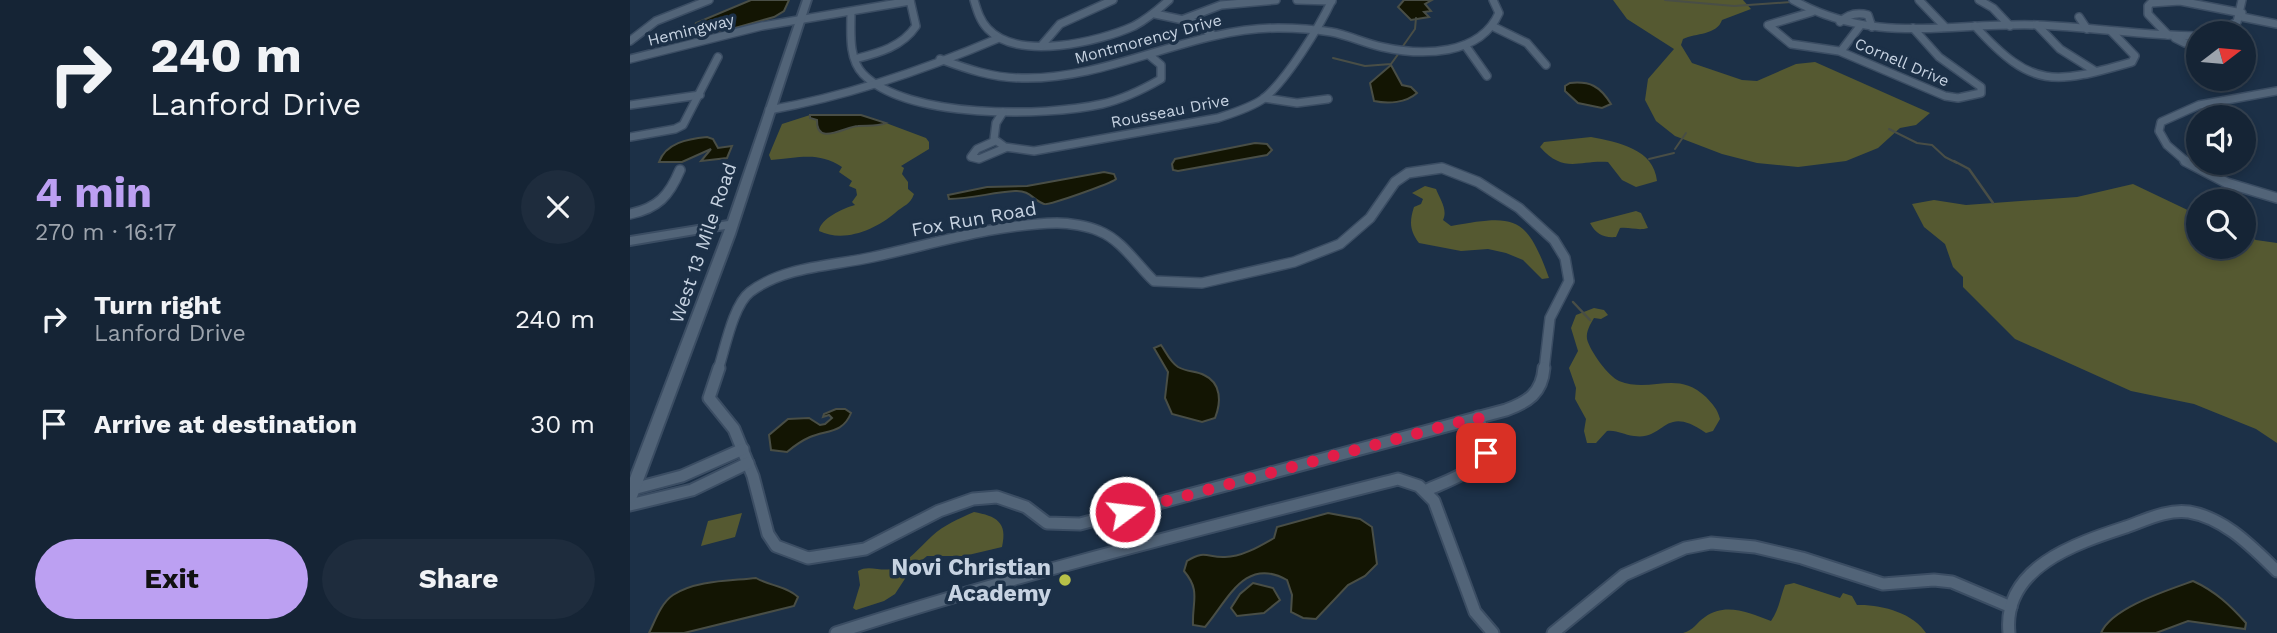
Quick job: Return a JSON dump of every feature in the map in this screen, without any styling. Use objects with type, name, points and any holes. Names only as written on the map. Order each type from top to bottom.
[{"type":"street","points":[[630,41],[650,25],[709,0]]},
{"type":"street","name":"West 13 Mile Road","points":[[632,493],[732,224],[807,0]]},
{"type":"street","points":[[855,60],[892,47],[910,36],[916,26],[910,0]]},
{"type":"street","name":"Hemingway","points":[[630,59],[762,26],[910,0]]},
{"type":"street","points":[[974,0],[982,21],[997,36],[1042,45],[1075,44],[1103,38],[1139,24],[1155,14],[1169,0]]},
{"type":"street","points":[[1042,45],[1060,24],[1113,0]]},
{"type":"street","points":[[1184,19],[1221,5],[1276,0]]},
{"type":"street","points":[[1297,0],[1332,1]]},
{"type":"street","points":[[1493,0],[1499,13],[1494,27],[1519,37],[1546,65]]},
{"type":"street","points":[[1793,0],[1812,12],[1860,26],[1913,28],[2037,25],[2186,36]]},
{"type":"street","points":[[1919,0],[1945,27]]},
{"type":"street","points":[[1979,0],[1993,8],[2010,26]]},
{"type":"street","points":[[2237,21],[2242,15],[2242,0]]},
{"type":"street","name":"Rousseau Drive","points":[[995,141],[977,149],[971,157],[979,159],[1004,148],[1034,151],[1219,118],[1264,98],[1278,83],[1332,1]]},
{"type":"street","points":[[2186,43],[2170,35],[2148,15],[2148,6],[2151,3],[2180,1],[2277,24]]},
{"type":"street","points":[[850,12],[851,44],[855,60],[864,75],[900,96],[960,111],[1003,112],[1070,108],[1146,89],[1161,79],[1163,71],[1157,60],[1149,55]]},
{"type":"street","name":"Cornell Drive","points":[[1812,12],[1768,25],[1791,44],[1841,51],[1950,98],[1981,93],[1982,87],[1939,57],[1913,28]]},
{"type":"street","points":[[1840,22],[1848,16],[1862,13],[1868,15],[1872,27]]},
{"type":"street","points":[[1155,14],[1184,19],[1205,27],[1213,35]]},
{"type":"street","points":[[2079,17],[2087,29]]},
{"type":"street","points":[[2037,25],[2060,49],[2095,71]]},
{"type":"street","points":[[1841,51],[1860,26]]},
{"type":"street","points":[[1975,26],[1999,51],[2039,76],[2054,79],[2132,62],[2136,56],[2111,31]]},
{"type":"street","name":"Montmorency Drive","points":[[943,61],[958,68],[990,75],[1053,76],[1099,69],[1213,35],[1274,28],[1315,30],[1393,49],[1434,50],[1465,45],[1494,27]]},
{"type":"street","points":[[770,108],[831,99],[877,85],[943,61],[997,36]]},
{"type":"street","points":[[1465,45],[1487,76]]},
{"type":"street","points":[[630,137],[683,125],[718,57]]},
{"type":"street","points":[[2277,91],[2259,92],[2177,111],[2161,122],[2159,131],[2170,149],[2195,167],[2229,183],[2277,198]]},
{"type":"street","points":[[630,106],[700,95]]},
{"type":"street","points":[[1264,98],[1297,103],[1328,99]]},
{"type":"street","points":[[1003,112],[993,127],[995,141],[1004,148]]},
{"type":"street","name":"Fox Run Road","points":[[1442,168],[1474,179],[1532,218],[1558,247],[1569,273],[1568,288],[1550,317],[1543,383],[1538,392],[1520,405],[1478,417],[1080,524],[1047,523],[1026,507],[997,497],[973,499],[939,511],[865,549],[808,558],[776,546],[768,534],[746,457],[734,429],[709,398],[739,305],[750,292],[771,280],[932,242],[1032,225],[1060,223],[1100,231],[1129,253],[1154,281],[1202,284],[1294,262],[1340,244],[1370,218],[1395,181],[1408,173],[1442,168]]},
{"type":"street","points":[[630,214],[659,206],[667,198],[680,170]]},
{"type":"street","points":[[630,241],[732,224]]},
{"type":"street","points":[[1427,490],[1459,475],[1486,453],[1488,440],[1478,417]]},
{"type":"street","points":[[632,493],[746,457]]},
{"type":"street","points":[[630,505],[683,490],[692,490],[746,457]]},
{"type":"street","points":[[836,633],[935,601],[1388,480],[1413,482],[1427,490],[1434,501],[1475,612],[1493,633]]},
{"type":"street","points":[[2008,633],[2011,607],[2029,574],[2057,553],[2175,512],[2197,514],[2221,524],[2277,571]]},
{"type":"street","points":[[1553,633],[1624,575],[1685,548],[1711,543],[1744,545],[1779,553],[1883,584],[1934,580],[1952,582],[2011,607]]},
{"type":"green space","points":[[1613,0],[1743,0],[1751,9],[1722,20],[1711,31],[1683,39],[1681,45],[1692,63],[1742,80],[1757,81],[1796,64],[1815,62],[1930,113],[1916,125],[1900,128],[1878,148],[1846,161],[1798,167],[1757,163],[1722,154],[1675,136],[1656,121],[1645,100],[1648,79],[1674,49],[1627,19]]},
{"type":"green space","points":[[810,115],[811,118],[852,126],[886,123],[926,138],[929,149],[901,166],[904,168],[902,174],[908,182],[908,189],[914,194],[911,200],[878,225],[859,233],[839,236],[819,231],[828,218],[855,205],[852,202],[857,195],[856,189],[849,186],[852,181],[839,172],[842,167],[825,159],[808,157],[771,160],[769,155],[782,124]]},
{"type":"green space","points":[[1591,137],[1612,141],[1642,154],[1654,170],[1657,181],[1636,187],[1622,180],[1608,162],[1564,163],[1540,147],[1544,142]]},
{"type":"green space","points":[[2133,184],[2186,209],[2186,259],[2256,259],[2256,240],[2277,243],[2277,443],[2256,429],[2194,404],[2131,391],[2015,339],[1963,287],[1963,277],[1953,267],[1945,244],[1924,227],[1912,204],[1934,200],[1966,205],[2077,197]]},
{"type":"green space","points":[[1425,186],[1436,189],[1444,208],[1443,220],[1451,226],[1490,220],[1515,224],[1533,241],[1549,278],[1542,279],[1523,260],[1506,253],[1488,249],[1461,251],[1419,243],[1412,230],[1411,217],[1414,207],[1421,204],[1423,199],[1412,193]]},
{"type":"green space","points":[[1636,211],[1641,213],[1648,228],[1620,228],[1616,237],[1611,237],[1600,234],[1590,223]]},
{"type":"green space","points":[[1594,308],[1604,310],[1608,315],[1601,319],[1594,318],[1587,339],[1610,374],[1619,381],[1631,384],[1674,383],[1695,389],[1706,397],[1718,412],[1720,419],[1713,431],[1706,433],[1692,425],[1673,422],[1645,436],[1607,431],[1596,443],[1587,443],[1584,431],[1586,419],[1575,399],[1576,388],[1569,368],[1578,351],[1571,328],[1576,315]]},
{"type":"green space","points":[[974,512],[994,518],[1002,526],[1002,547],[964,556],[927,556],[912,568],[895,594],[884,601],[856,610],[853,608],[860,585],[858,571],[867,568],[885,570],[900,565],[941,529]]},
{"type":"green space","points":[[742,513],[735,537],[701,546],[708,521]]},
{"type":"green space","points":[[1794,583],[1840,598],[1843,593],[1852,596],[1857,605],[1896,611],[1913,620],[1926,633],[1683,633],[1705,617],[1721,610],[1738,610],[1771,621],[1785,585]]},
{"type":"shaded area","points":[[751,0],[789,0],[784,11],[774,17],[685,42],[696,23]]},
{"type":"shaded area","points":[[1404,0],[1432,0],[1425,4],[1431,11],[1424,12],[1429,17],[1411,20],[1398,7]]},
{"type":"shaded area","points":[[1391,65],[1402,85],[1411,87],[1417,93],[1397,102],[1374,101],[1370,83]]},
{"type":"shaded area","points":[[1570,83],[1594,86],[1611,104],[1602,108],[1578,103],[1565,91],[1565,86]]},
{"type":"shaded area","points":[[810,115],[861,115],[886,123],[826,134],[821,132],[817,120],[810,118]]},
{"type":"shaded area","points":[[707,137],[713,139],[718,148],[732,146],[727,158],[701,161],[711,149],[682,162],[659,162],[672,146]]},
{"type":"shaded area","points":[[1255,143],[1267,144],[1272,150],[1267,155],[1173,170],[1175,159]]},
{"type":"shaded area","points":[[1104,172],[1114,174],[1116,179],[1048,204],[1020,191],[958,199],[949,199],[948,195],[987,187],[1027,186]]},
{"type":"shaded area","points":[[1161,345],[1178,367],[1204,375],[1214,383],[1219,400],[1215,418],[1202,422],[1172,414],[1165,398],[1168,372],[1154,348]]},
{"type":"shaded area","points":[[845,409],[851,413],[839,428],[810,437],[787,452],[771,450],[769,435],[788,419],[809,418],[820,425],[825,424],[832,418],[829,415],[823,417],[824,414]]},
{"type":"shaded area","points":[[1328,513],[1360,519],[1372,527],[1377,564],[1365,576],[1348,585],[1316,619],[1303,618],[1291,612],[1292,595],[1287,580],[1260,573],[1239,584],[1205,627],[1193,625],[1194,591],[1184,571],[1187,561],[1202,555],[1231,557],[1244,553],[1274,538],[1277,527]]},
{"type":"shaded area","points":[[756,578],[793,593],[798,597],[794,606],[684,633],[649,633],[665,603],[682,590],[713,582]]},
{"type":"shaded area","points":[[2193,581],[2228,604],[2246,623],[2245,629],[2188,621],[2156,633],[2101,633],[2107,624],[2128,608]]},
{"type":"shaded area","points":[[1253,583],[1273,588],[1280,600],[1264,613],[1237,616],[1231,608],[1240,594]]},
{"type":"waterway","points":[[1665,0],[1734,6],[1791,2]]},
{"type":"waterway","points":[[1403,46],[1415,29],[1416,18]]},
{"type":"waterway","points":[[1333,58],[1365,66],[1391,64],[1399,53]]},
{"type":"waterway","points":[[1889,129],[1917,143],[1932,145],[1945,157],[1957,163]]},
{"type":"waterway","points":[[1675,149],[1686,133]]},
{"type":"waterway","points":[[1649,159],[1674,153]]},
{"type":"waterway","points":[[1954,161],[1969,169],[1993,203]]},
{"type":"waterway","points":[[1573,302],[1590,320]]},
{"type":"place","name":"Novi Christian Academy","points":[[1065,580]]},
{"type":"route","points":[[1125,512],[1478,417],[1488,440],[1486,453]]}]
